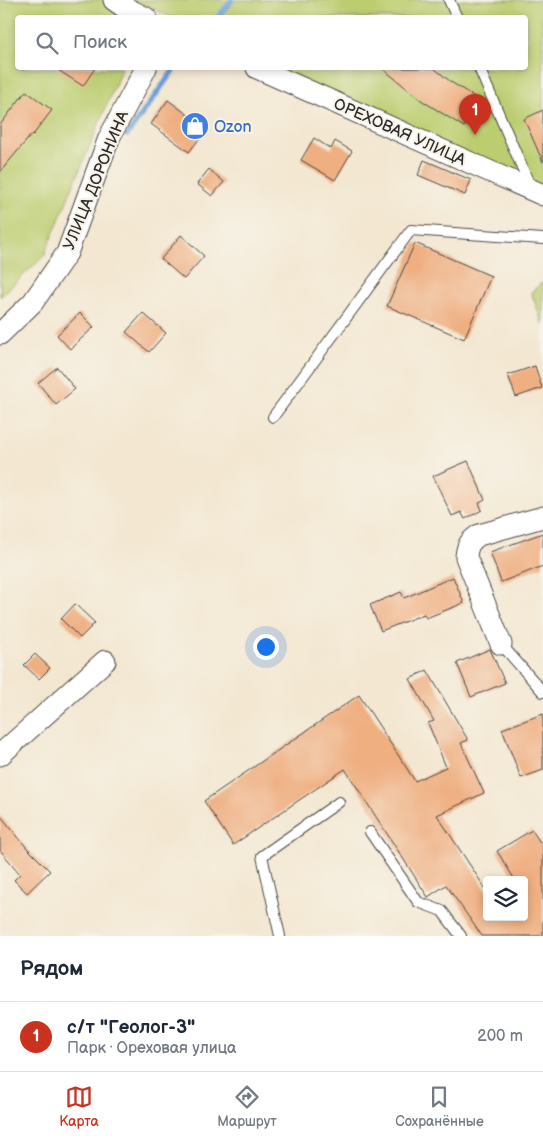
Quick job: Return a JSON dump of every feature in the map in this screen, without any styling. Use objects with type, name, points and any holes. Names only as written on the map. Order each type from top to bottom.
[{"type":"street","points":[[122,2],[142,15]]},
{"type":"street","name":"УЛИЦА ДОРОНИНА","points":[[0,334],[33,302],[67,253],[109,138],[145,70]]},
{"type":"street","name":"ОРЕХОВАЯ УЛИЦА","points":[[262,70],[539,190]]},
{"type":"street","points":[[501,644],[466,556],[467,547],[471,541],[480,535],[543,517]]},
{"type":"street","points":[[0,755],[105,661]]},
{"type":"lane","points":[[449,0],[456,15]]},
{"type":"lane","points":[[480,70],[539,190]]},
{"type":"lane","points":[[273,417],[410,230],[543,239]]},
{"type":"lane","points":[[501,644],[543,692]]},
{"type":"lane","points":[[280,936],[262,856],[339,802]]},
{"type":"lane","points":[[370,832],[418,902],[442,911],[461,936]]},
{"type":"green space","points":[[0,0],[543,0],[543,202],[277,70],[528,70],[528,15],[166,15],[148,5],[144,15],[15,15],[15,70],[121,70],[44,256],[0,297]]},
{"type":"green space","points":[[543,282],[543,325],[531,292]]},
{"type":"building","points":[[58,70],[94,70],[83,86]]},
{"type":"building","points":[[384,70],[436,70],[451,82],[481,101],[464,127],[421,100]]},
{"type":"building","points":[[26,91],[52,110],[33,135],[0,172],[0,125]]},
{"type":"building","points":[[168,100],[207,129],[189,152],[151,124]]},
{"type":"building","points":[[543,110],[543,162],[524,119]]},
{"type":"building","points":[[314,138],[331,149],[335,141],[352,151],[335,180],[301,160]]},
{"type":"building","points":[[424,160],[471,180],[465,195],[418,175]]},
{"type":"building","points":[[209,169],[224,182],[212,196],[197,184]]},
{"type":"building","points":[[181,235],[204,256],[184,279],[161,259]]},
{"type":"building","points":[[415,243],[491,276],[464,339],[387,306]]},
{"type":"building","points":[[80,313],[94,327],[70,349],[57,335]]},
{"type":"building","points":[[143,313],[166,333],[149,352],[126,332]]},
{"type":"building","points":[[535,366],[542,388],[516,397],[508,375]]},
{"type":"building","points":[[57,367],[75,389],[56,405],[38,383]]},
{"type":"building","points":[[468,461],[485,500],[479,503],[482,510],[465,519],[461,512],[452,516],[433,476]]},
{"type":"building","points":[[543,533],[543,566],[501,582],[490,552]]},
{"type":"building","points":[[453,577],[464,603],[426,618],[424,614],[381,631],[370,605],[401,592],[404,598]]},
{"type":"building","points":[[75,604],[95,623],[80,638],[61,619]]},
{"type":"building","points":[[490,649],[505,683],[471,697],[457,663]]},
{"type":"building","points":[[35,654],[50,668],[39,679],[24,665]]},
{"type":"building","points":[[427,670],[468,740],[461,743],[484,793],[437,815],[483,885],[483,921],[528,921],[528,876],[513,876],[497,851],[532,830],[543,847],[543,936],[482,936],[446,885],[428,897],[345,769],[233,845],[204,801],[359,695],[415,781],[446,767],[428,723],[434,721],[410,679]]},
{"type":"building","points":[[543,714],[543,770],[521,778],[502,729]]},
{"type":"building","points":[[0,815],[27,848],[50,871],[27,893],[14,880],[20,874],[0,850]]},
{"type":"waterway","points":[[220,15],[232,0]]},
{"type":"waterway","points":[[127,135],[174,70]]},
{"type":"place","name":"Ozon","points":[[195,126]]},
{"type":"place","name":"с/т \"Геолог-3\"","points":[[475,135]]}]
